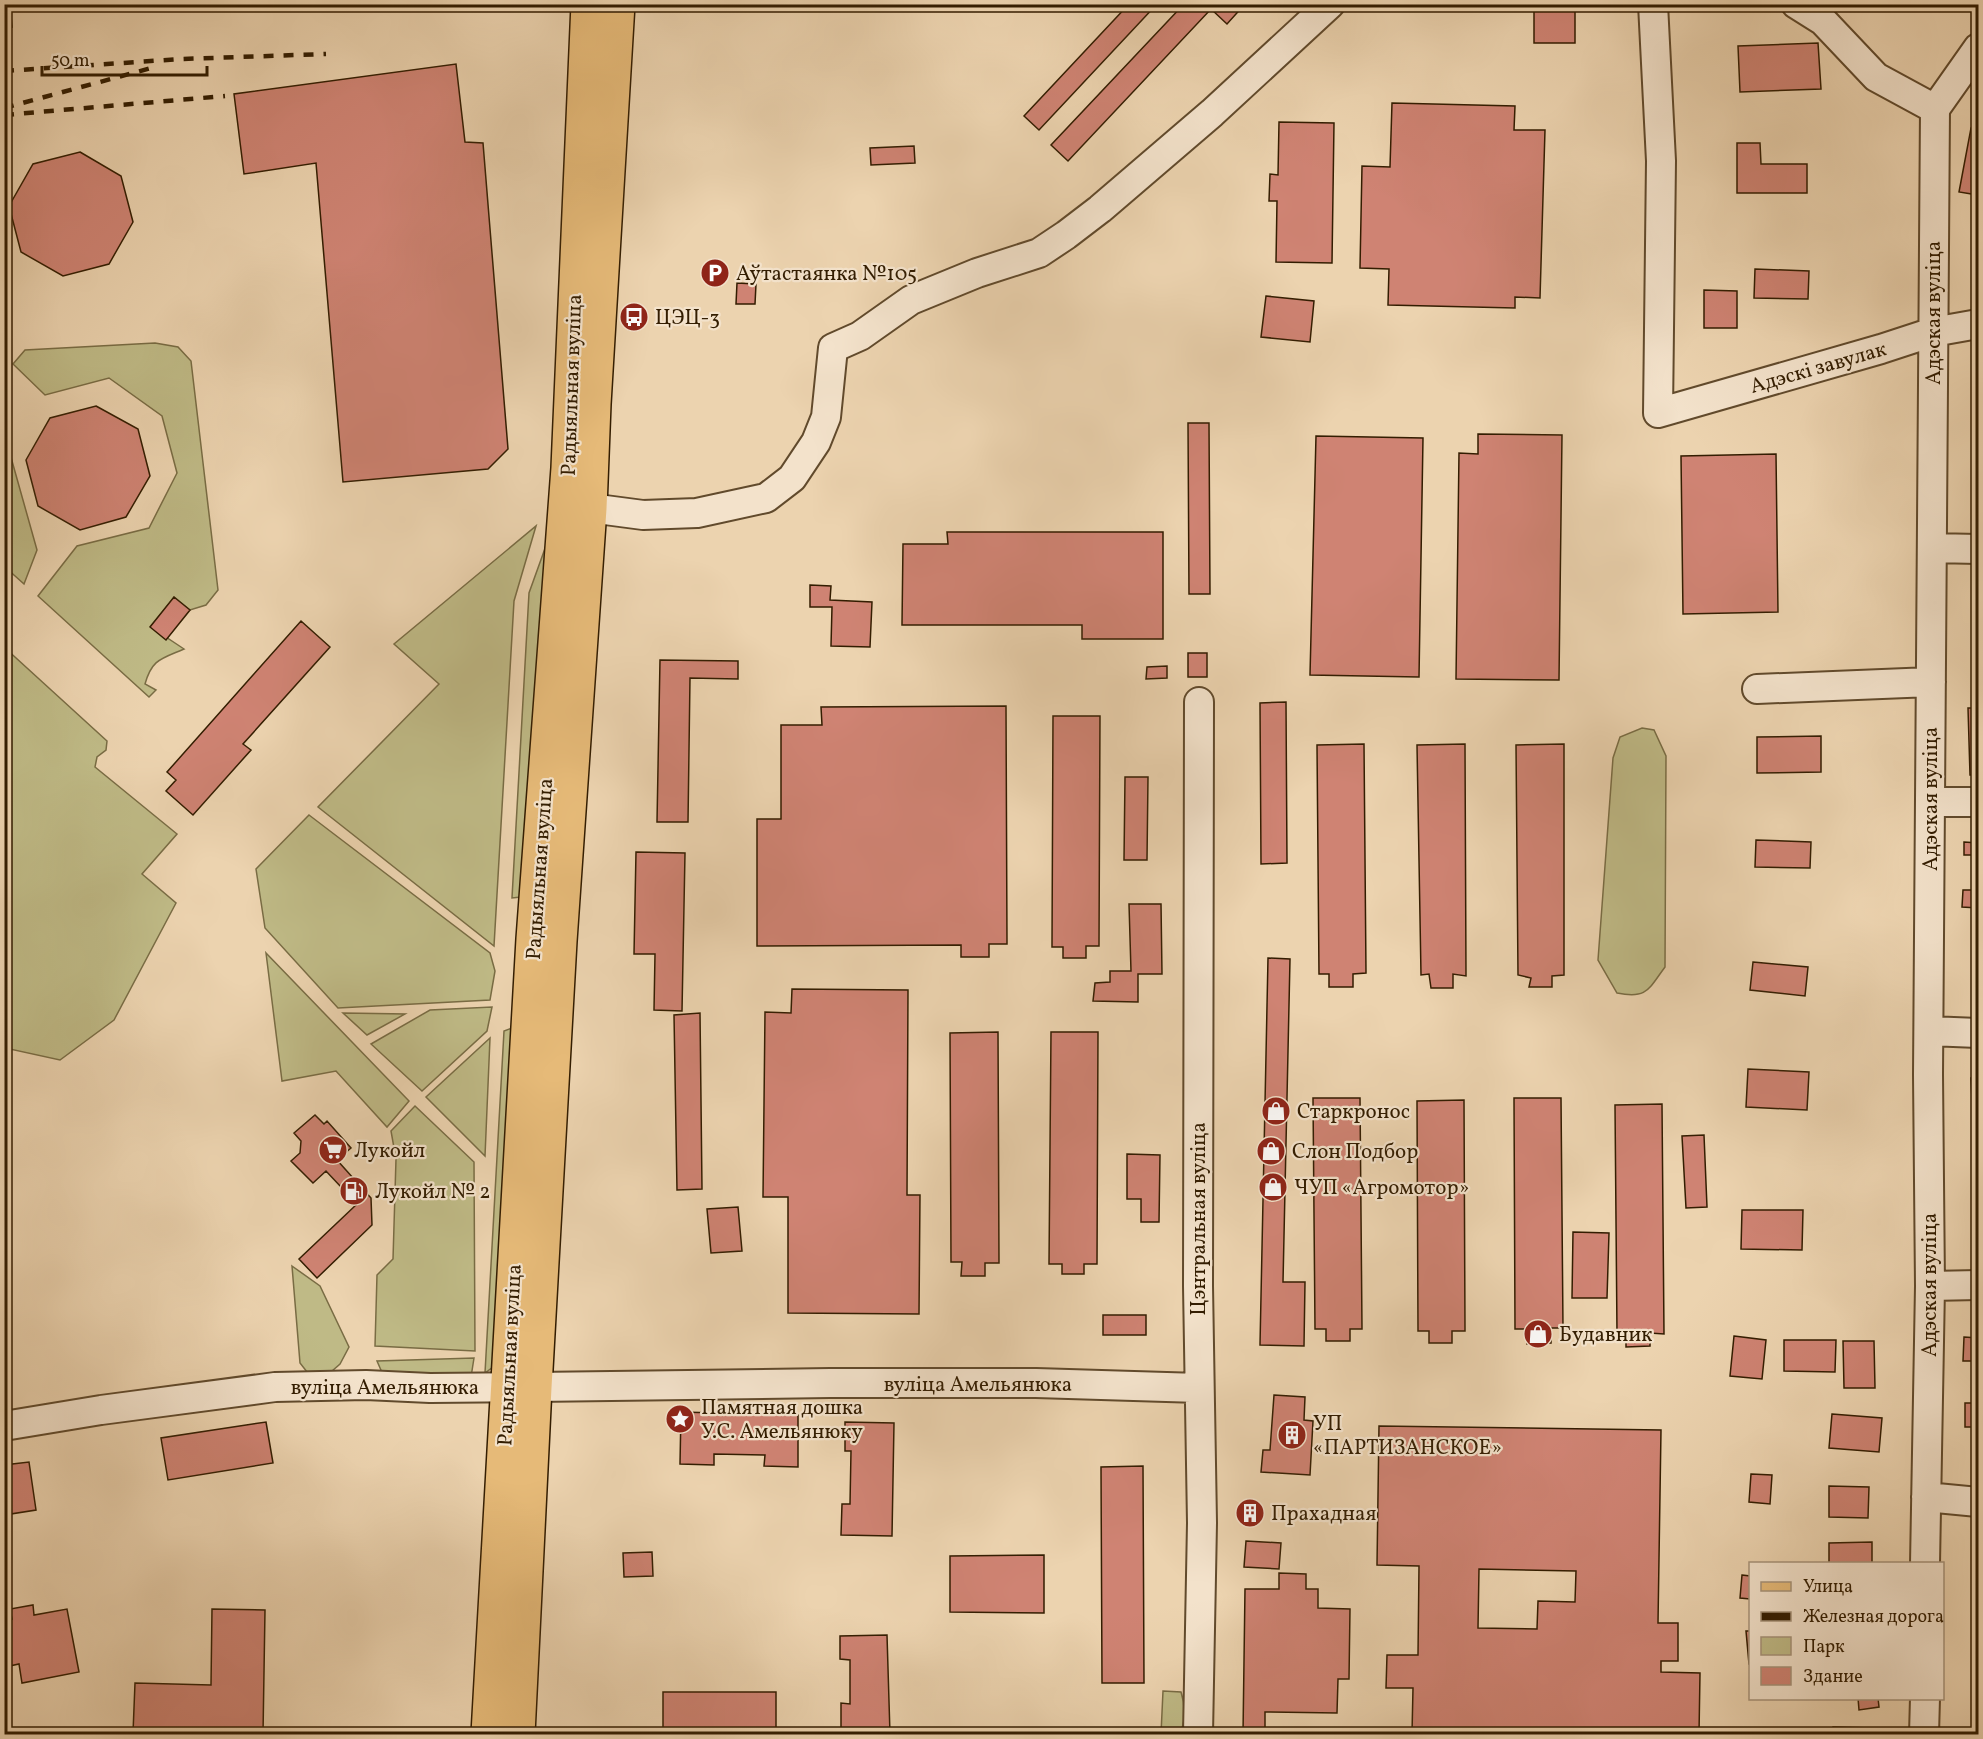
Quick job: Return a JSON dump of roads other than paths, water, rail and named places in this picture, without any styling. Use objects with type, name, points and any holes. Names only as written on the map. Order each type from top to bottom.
[{"type":"main road","name":"Радыяльная вуліца","points":[[488,1734],[560,941],[578,502],[588,4]]},
{"type":"main road","name":"Радыяльная вуліца","points":[[578,502],[594,404],[618,4]]},
{"type":"main road","name":"Радыяльная вуліца","points":[[518,1734],[521,1387]]},
{"type":"street","points":[[578,502],[643,515],[697,513],[766,498],[792,478],[816,442],[826,417],[833,348],[860,336],[911,300],[977,273],[1039,253],[1066,235],[1100,209],[1212,113],[1330,4]]},
{"type":"street","name":"Адэскі завулак","points":[[1653,4],[1661,161],[1658,413],[1933,332],[1978,324]]},
{"type":"street","points":[[1796,4],[1830,13],[1876,77],[1935,109],[1978,48]]},
{"type":"street","name":"Адэская вуліца","points":[[1925,1562],[1930,1286],[1929,1031],[1935,109]]},
{"type":"street","points":[[1932,548],[1978,549]]},
{"type":"street","points":[[1757,689],[1931,682]]},
{"type":"street","name":"Цэнтральная вуліца","points":[[1198,1734],[1202,1523],[1199,1388],[1199,702]]},
{"type":"street","points":[[1930,801],[1978,801]]},
{"type":"street","points":[[1929,1031],[1978,1032]]},
{"type":"street","points":[[1930,1286],[1978,1285]]},
{"type":"street","name":"вуліца Амельянюка","points":[[4,1426],[101,1410],[275,1387],[366,1385],[430,1388],[1036,1383],[1199,1388]]},
{"type":"street","points":[[1926,1497],[1978,1502]]},
{"type":"street","points":[[1924,1700],[1924,1734]]},
{"type":"railway","points":[[4,71],[181,59],[326,54]]},
{"type":"railway","points":[[4,108],[155,67]]},
{"type":"railway","points":[[4,115],[225,96]]},
{"type":"place","name":"Аўтастаянка №105","points":[[715,273]]},
{"type":"place","name":"ЦЭЦ-3","points":[[634,317]]},
{"type":"place","name":"Старкронос","points":[[1276,1111]]},
{"type":"place","name":"Лукойл","points":[[333,1150]]},
{"type":"place","name":"Слон Подбор","points":[[1271,1151]]},
{"type":"place","name":"ЧУП «Агромотор»","points":[[1273,1187]]},
{"type":"place","name":"Лукойл № 2","points":[[354,1191]]},
{"type":"place","name":"Будавник","points":[[1538,1334]]},
{"type":"place","name":"Памятная дошка У.С. Амельянюку","points":[[680,1419]]},
{"type":"place","name":"УП «ПАРТИЗАНСКОЕ»","points":[[1292,1435]]},
{"type":"place","name":"Прахадная","points":[[1250,1513]]}]
